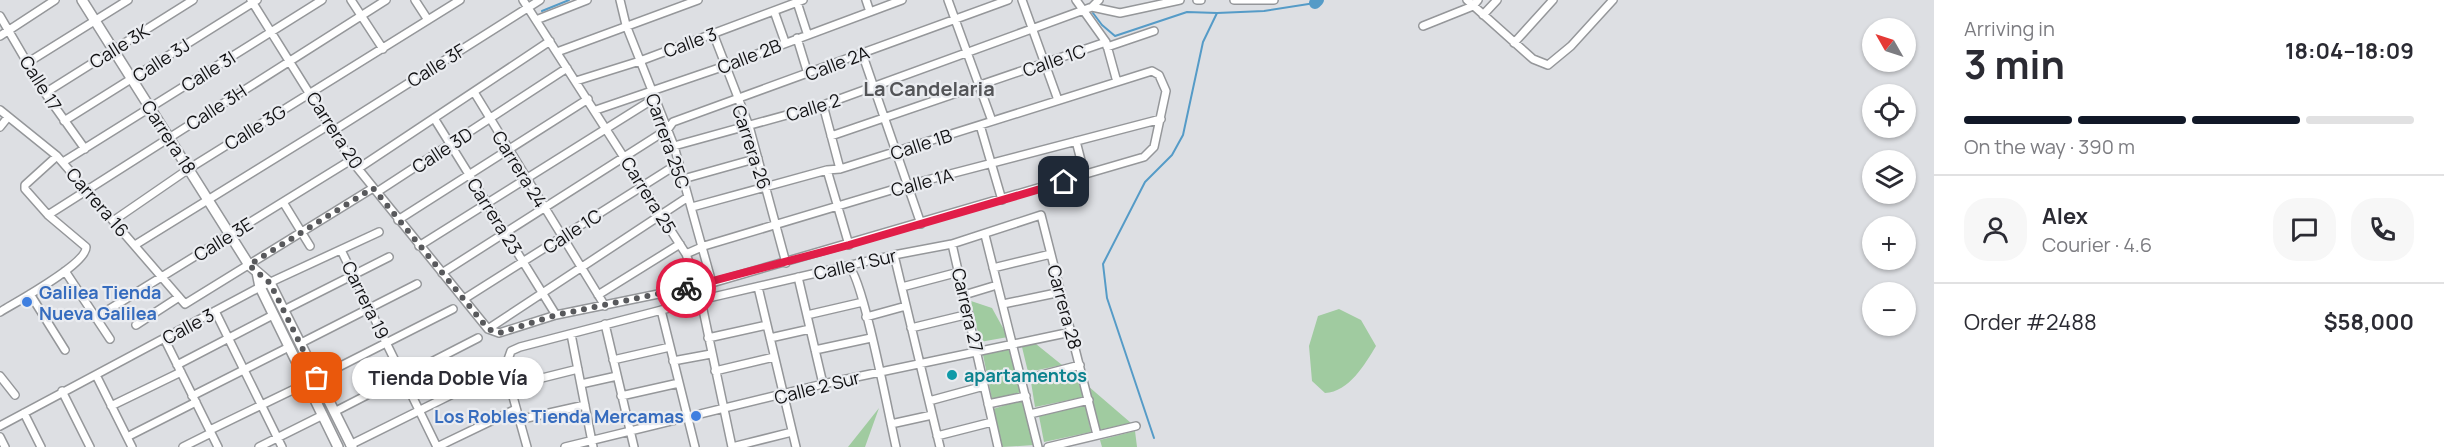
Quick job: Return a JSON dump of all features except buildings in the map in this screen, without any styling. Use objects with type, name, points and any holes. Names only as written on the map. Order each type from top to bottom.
[{"type":"street","points":[[0,36],[55,0]]},
{"type":"street","name":"Carrera 18","points":[[82,0],[253,269],[338,447]]},
{"type":"street","points":[[27,63],[129,0]]},
{"type":"street","name":"Calle 3K","points":[[45,93],[193,0]]},
{"type":"street","name":"Calle 3I","points":[[63,162],[322,0]]},
{"type":"street","points":[[351,0],[383,49]]},
{"type":"street","name":"Calle 3H","points":[[48,215],[85,189],[386,0]]},
{"type":"street","points":[[416,0],[428,20]]},
{"type":"street","name":"Calle 3G","points":[[113,220],[190,168],[460,0]]},
{"type":"street","name":"Carrera 25","points":[[523,0],[607,127],[686,254],[699,293],[722,410],[732,447]]},
{"type":"street","name":"Calle 3F","points":[[135,245],[540,0]]},
{"type":"street","points":[[536,20],[587,0]]},
{"type":"street","name":"Carrera 25C","points":[[620,0],[626,26],[674,146],[704,246],[712,283]]},
{"type":"street","points":[[557,52],[698,0]]},
{"type":"street","points":[[866,0],[870,12]]},
{"type":"street","name":"Calle 2B","points":[[596,110],[653,95],[807,33],[902,0]]},
{"type":"street","points":[[948,0],[992,121]]},
{"type":"street","name":"Calle 2A","points":[[668,129],[673,122],[1008,0]]},
{"type":"street","points":[[1022,0],[1058,100]]},
{"type":"street","points":[[1076,0],[1107,45],[1117,82]]},
{"type":"street","points":[[1092,7],[1099,0]]},
{"type":"street","points":[[1146,0],[1149,8]]},
{"type":"street","points":[[1092,7],[1120,13],[1180,0]]},
{"type":"street","points":[[1236,0],[1274,0]]},
{"type":"street","points":[[1467,0],[1476,3],[1483,15],[1538,63],[1548,65],[1571,46],[1613,0]]},
{"type":"street","points":[[1483,15],[1497,0]]},
{"type":"street","points":[[1514,43],[1553,0]]},
{"type":"street","name":"Carrera 20","points":[[254,1],[351,160],[488,329]]},
{"type":"street","name":"Calle 3J","points":[[64,122],[254,1]]},
{"type":"street","points":[[800,1],[807,33]]},
{"type":"street","name":"Calle 3","points":[[576,81],[640,61],[774,11],[784,4],[800,1]]},
{"type":"street","points":[[1423,26],[1476,3]]},
{"type":"street","name":"Calle 2","points":[[674,146],[823,105],[968,54],[1032,28],[1083,10],[1087,11],[1092,7]]},
{"type":"street","points":[[774,11],[785,42]]},
{"type":"street","name":"Calle 17","points":[[0,16],[45,93],[85,148]]},
{"type":"street","name":"Calle 1C","points":[[831,136],[1044,64],[1154,31]]},
{"type":"street","name":"Carrera 26","points":[[713,33],[737,100],[749,126],[786,263]]},
{"type":"street","points":[[797,38],[808,74]]},
{"type":"street","points":[[359,168],[550,41]]},
{"type":"street","points":[[862,53],[921,224]]},
{"type":"street","name":"Calle 3D","points":[[185,304],[253,269],[301,232],[449,145],[567,69]]},
{"type":"street","name":"Calle 1B","points":[[692,207],[827,170],[840,169],[1152,70],[1159,75],[1166,91],[1161,119]]},
{"type":"street","name":"Carrera 24","points":[[474,92],[489,120],[605,306]]},
{"type":"street","points":[[419,246],[607,127],[653,95]]},
{"type":"street","points":[[398,220],[588,99]]},
{"type":"street","points":[[823,105],[840,169]]},
{"type":"street","name":"Carrera 16","points":[[0,110],[63,162],[185,304]]},
{"type":"street","points":[[0,127],[8,117]]},
{"type":"street","name":"Carrera 23","points":[[434,118],[556,315]]},
{"type":"street","points":[[488,329],[499,333],[556,315],[699,293],[712,283],[1085,176],[1144,157],[1154,147],[1161,119]]},
{"type":"street","name":"Calle 1A","points":[[686,254],[704,246],[908,185],[1161,119]]},
{"type":"street","points":[[980,125],[1002,200]]},
{"type":"street","points":[[442,273],[504,231],[668,129]]},
{"type":"street","points":[[1076,141],[1085,176]]},
{"type":"street","points":[[0,312],[83,258],[86,247],[48,215],[26,191],[26,185],[57,156]]},
{"type":"street","points":[[683,179],[758,158]]},
{"type":"street","name":"Calle 3E","points":[[95,318],[351,160]]},
{"type":"street","name":"Calle 1C","points":[[464,298],[679,163]]},
{"type":"street","points":[[827,170],[849,245]]},
{"type":"street","points":[[488,329],[542,291],[688,197]]},
{"type":"street","points":[[283,202],[310,246]]},
{"type":"street","name":"Calle 1 Sur","points":[[505,368],[506,358],[511,351],[520,347],[661,310],[699,293],[758,287],[894,255],[952,244],[1041,215]]},
{"type":"street","name":"Carrera 28","points":[[1041,215],[1089,399],[1096,435]]},
{"type":"street","name":"Calle 3","points":[[0,426],[260,287],[379,232]]},
{"type":"street","points":[[985,235],[1038,447]]},
{"type":"street","points":[[598,295],[680,244]]},
{"type":"street","name":"Carrera 27","points":[[952,244],[998,447]]},
{"type":"street","name":"Carrera 19","points":[[342,250],[437,447]]},
{"type":"street","points":[[993,268],[1051,254]]},
{"type":"street","points":[[894,255],[940,447]]},
{"type":"street","points":[[284,310],[389,257]]},
{"type":"street","points":[[849,267],[855,272],[896,447]]},
{"type":"street","name":"Carrera 18","points":[[253,269],[270,283],[351,446]]},
{"type":"street","points":[[65,271],[110,339]]},
{"type":"street","points":[[902,287],[959,272]]},
{"type":"street","points":[[798,277],[823,384]]},
{"type":"street","points":[[301,343],[417,284]]},
{"type":"street","points":[[964,295],[997,285]]},
{"type":"street","points":[[758,287],[796,447]]},
{"type":"street","points":[[1003,304],[1061,292]]},
{"type":"street","points":[[30,294],[65,350]]},
{"type":"street","points":[[136,325],[179,297]]},
{"type":"street","points":[[807,315],[862,302]]},
{"type":"street","points":[[866,317],[906,306]]},
{"type":"street","points":[[317,378],[453,309]]},
{"type":"street","points":[[661,310],[695,447]]},
{"type":"street","points":[[215,311],[282,447]]},
{"type":"street","points":[[911,327],[969,314]]},
{"type":"street","points":[[177,364],[273,315]]},
{"type":"street","points":[[605,324],[634,447]]},
{"type":"street","points":[[708,338],[767,325]]},
{"type":"street","points":[[770,338],[810,329]]},
{"type":"street","name":"Calle 2 Sur","points":[[565,447],[592,444],[630,432],[823,384],[1071,332]]},
{"type":"street","points":[[571,334],[592,444]]},
{"type":"street","points":[[164,338],[218,447]]},
{"type":"street","points":[[333,412],[478,338]]},
{"type":"street","points":[[815,350],[871,338]]},
{"type":"street","points":[[127,437],[289,347]]},
{"type":"street","points":[[613,360],[670,347]]},
{"type":"street","points":[[673,361],[711,354]]},
{"type":"street","points":[[715,371],[774,357]]},
{"type":"street","points":[[297,363],[308,358]]},
{"type":"street","points":[[1022,380],[1080,364]]},
{"type":"street","points":[[351,446],[420,409],[505,368],[524,446]]},
{"type":"street","points":[[510,386],[578,369]]},
{"type":"street","points":[[111,405],[181,372]]},
{"type":"street","points":[[96,375],[132,447]]},
{"type":"street","points":[[580,384],[617,375]]},
{"type":"street","points":[[0,376],[15,395]]},
{"type":"street","points":[[183,447],[261,404],[307,383]]},
{"type":"street","points":[[621,396],[679,383]]},
{"type":"street","points":[[928,401],[984,386]]},
{"type":"street","points":[[62,391],[90,447]]},
{"type":"street","points":[[988,404],[1026,396]]},
{"type":"street","points":[[1030,414],[1089,399]]},
{"type":"street","points":[[518,420],[585,405]]},
{"type":"street","points":[[437,447],[516,410]]},
{"type":"street","points":[[24,413],[41,447]]},
{"type":"street","points":[[259,447],[322,415]]},
{"type":"street","points":[[891,424],[932,415]]},
{"type":"street","points":[[937,436],[992,422]]},
{"type":"street","points":[[1048,447],[1136,426]]},
{"type":"street","points":[[732,447],[792,432]]},
{"type":"street","points":[[0,437],[5,447]]},
{"type":"green space","points":[[971,301],[992,308],[1008,337],[980,342]]},
{"type":"green space","points":[[1339,309],[1361,320],[1376,346],[1361,369],[1349,382],[1342,388],[1325,393],[1312,381],[1309,346],[1318,316]]},
{"type":"green space","points":[[1036,344],[1062,365],[1028,372],[1022,347]]},
{"type":"green space","points":[[1013,347],[1022,392],[992,399],[983,355]]},
{"type":"green space","points":[[1075,374],[1084,397],[1035,407],[1031,382]]},
{"type":"green space","points":[[1088,386],[1131,423],[1099,430]]},
{"type":"green space","points":[[1025,399],[1034,445],[1002,447],[993,409]]},
{"type":"green space","points":[[1085,405],[1091,432],[1044,442],[1039,416]]},
{"type":"green space","points":[[879,408],[865,447],[848,447]]},
{"type":"green space","points":[[1135,431],[1137,447],[1102,447],[1100,440]]},
{"type":"waterway","points":[[542,11],[569,0]]},
{"type":"waterway","points":[[1315,3],[1318,0]]},
{"type":"waterway","points":[[1154,438],[1107,298],[1103,264],[1145,182],[1172,155],[1183,135],[1203,42],[1217,13],[1264,11],[1315,3]]},
{"type":"waterway","points":[[1093,13],[1115,36],[1187,12],[1217,13]]},
{"type":"way so far","points":[[317,378],[270,283],[249,265],[373,188],[488,329],[499,333],[556,315],[686,288]]},
{"type":"place","name":"Galilea Tienda Nueva Galilea","points":[[27,302]]},
{"type":"place","name":"apartamentos","points":[[952,375]]},
{"type":"place","name":"Tienda Doble Vía","points":[[317,378]]},
{"type":"place","name":"Los Robles Tienda Mercamas","points":[[696,416]]},
{"type":"district","name":"La Candelaria","points":[[929,88]]},
{"type":"route","points":[[686,288],[849,245],[1064,182]]}]
